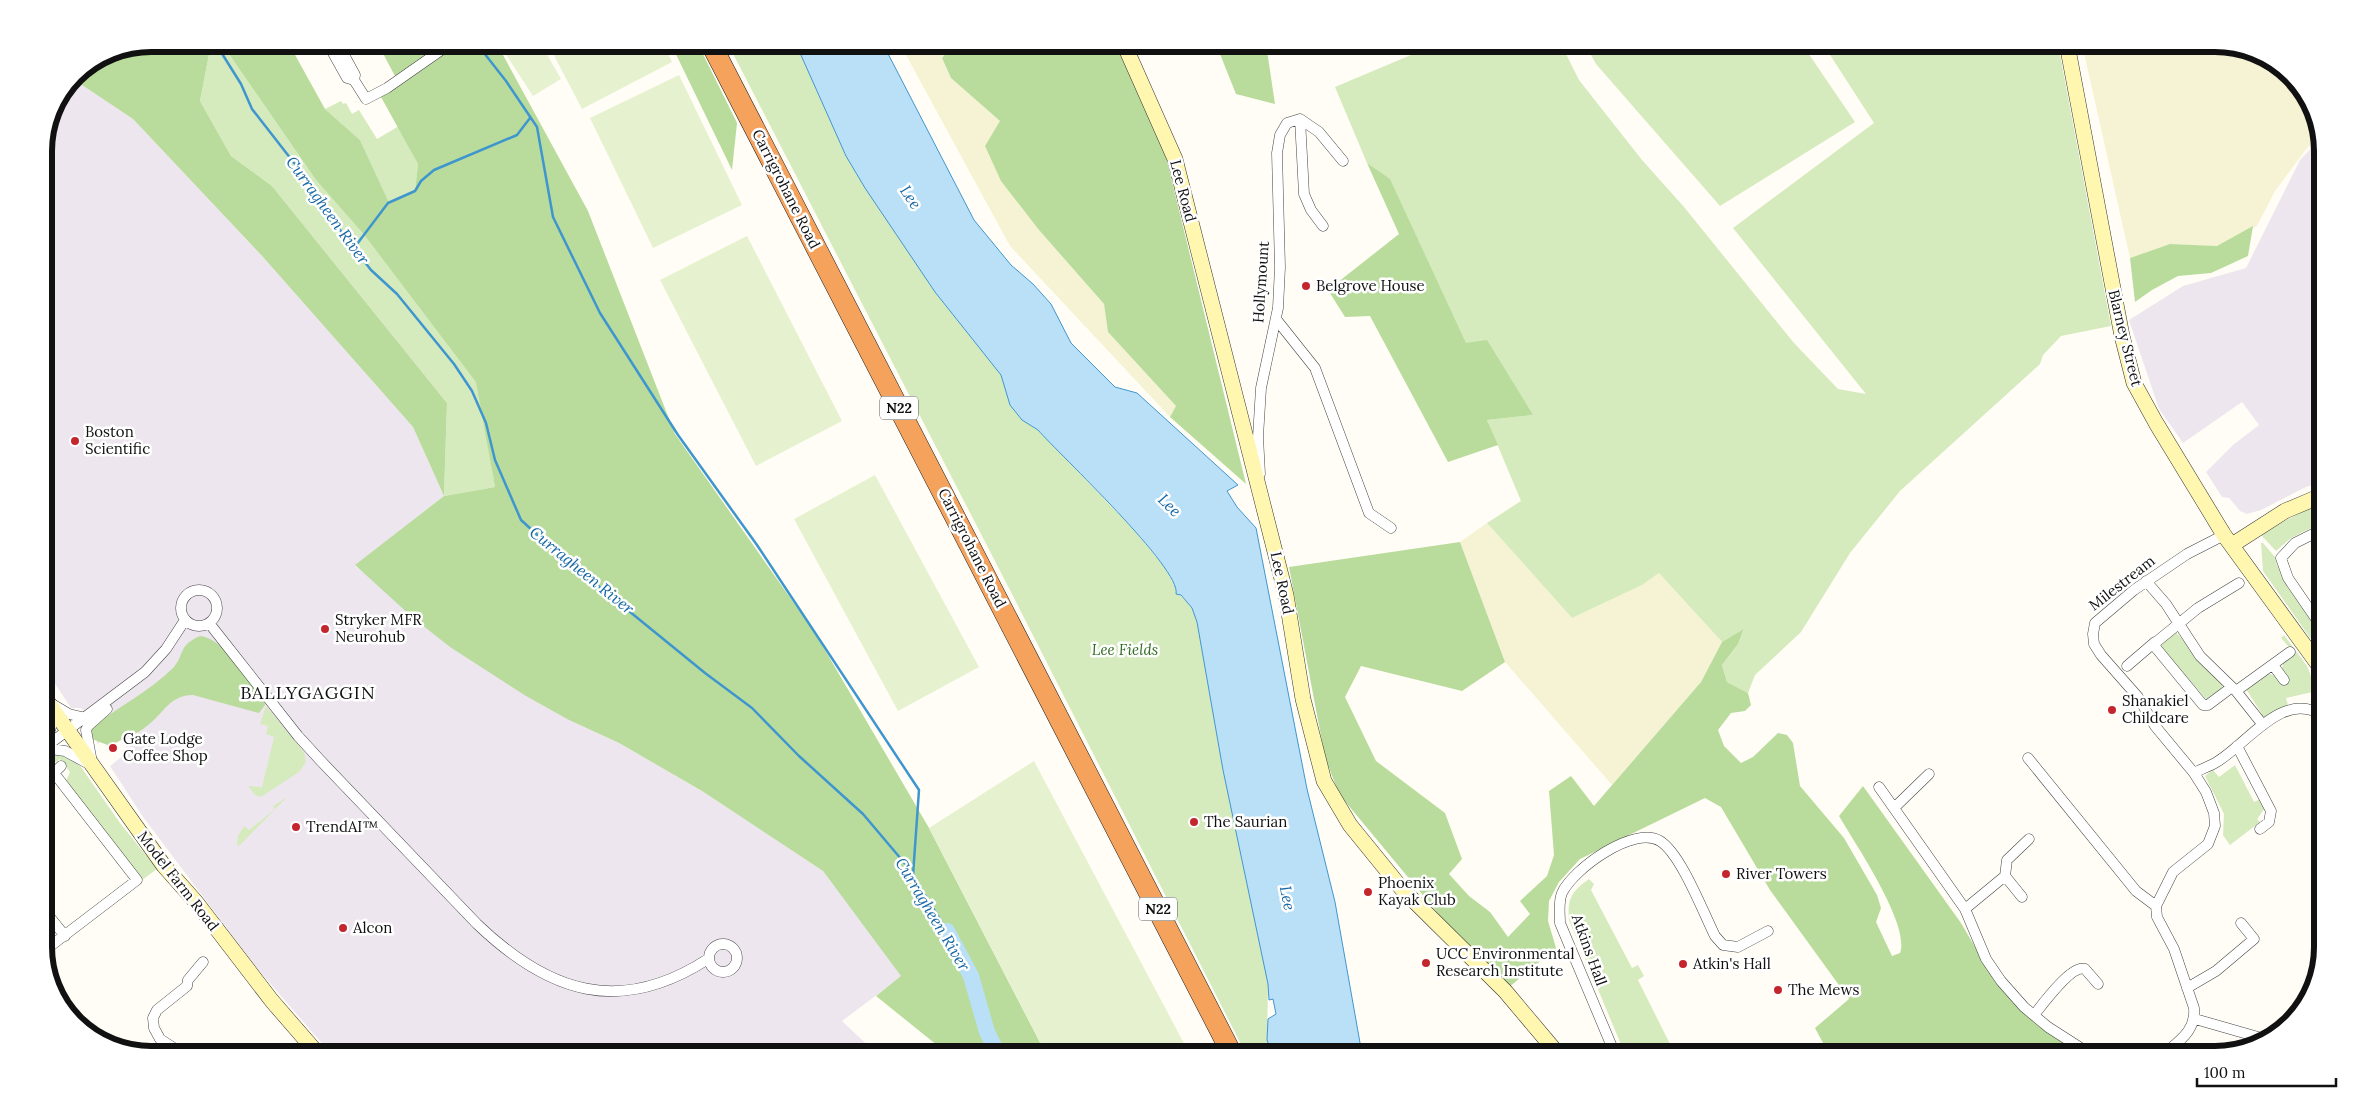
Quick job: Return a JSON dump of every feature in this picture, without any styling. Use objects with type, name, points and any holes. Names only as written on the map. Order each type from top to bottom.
[{"type":"highway","name":"Carrigrohane Road","points":[[715,52],[1228,1046]]},
{"type":"street","points":[[332,52],[347,78],[354,80]]},
{"type":"street","points":[[342,52],[355,75],[354,80],[366,99],[387,88],[439,52]]},
{"type":"street","name":"Lee Road","points":[[1128,52],[1175,159],[1286,595],[1310,731],[1324,781],[1350,825],[1402,889],[1505,991],[1551,1046]]},
{"type":"street","name":"Blarney Street","points":[[2068,52],[2120,329],[2134,383],[2156,424],[2228,540],[2314,659]]},
{"type":"street","points":[[1300,119],[1319,132],[1343,161]]},
{"type":"street","points":[[1300,119],[1304,194],[1311,210],[1323,226]]},
{"type":"street","name":"Hollymount","points":[[1259,487],[1261,388],[1276,319],[1280,267],[1277,153],[1280,135],[1286,123],[1300,119]]},
{"type":"street","points":[[1276,319],[1315,368],[1369,513],[1391,528]]},
{"type":"street","points":[[2228,540],[2314,499]]},
{"type":"street","points":[[2314,534],[2295,543],[2281,558],[2292,585],[2314,616]]},
{"type":"street","name":"Milestream","points":[[2156,906],[2173,872],[2208,844],[2215,826],[2212,808],[2194,773],[2155,726],[2138,697],[2101,655],[2094,644],[2095,623],[2113,606],[2146,581],[2187,554],[2228,540]]},
{"type":"street","points":[[2146,581],[2166,604],[2200,656],[2234,689],[2263,725]]},
{"type":"street","points":[[2127,666],[2177,623],[2239,583]]},
{"type":"street","points":[[200,589],[211,593],[217,603],[217,614],[209,623],[194,626],[185,620],[181,608],[182,602],[189,592],[200,589]]},
{"type":"street","points":[[53,742],[86,718],[156,661],[185,620]]},
{"type":"street","points":[[209,623],[298,736],[477,924],[499,945],[526,965],[560,980],[615,992],[651,987],[676,977],[708,959]]},
{"type":"street","points":[[2155,642],[2155,647],[2203,705],[2208,705],[2273,665],[2290,652]]},
{"type":"street","points":[[2273,665],[2284,680]]},
{"type":"street","points":[[94,768],[86,730],[88,726],[117,701],[119,692]]},
{"type":"street","points":[[53,704],[69,714],[86,718]]},
{"type":"street","points":[[2194,773],[2215,763],[2282,712],[2297,708],[2314,712]]},
{"type":"street","name":"Model Farm Road","points":[[53,709],[168,871],[196,902],[272,1002],[311,1046]]},
{"type":"street","points":[[2237,746],[2271,811],[2269,822],[2260,830]]},
{"type":"street","points":[[53,749],[78,756],[94,768]]},
{"type":"street","points":[[2028,758],[2136,892],[2156,906],[2157,917],[2174,949],[2195,1019],[2187,1034],[2173,1046]]},
{"type":"street","points":[[53,945],[137,880],[54,773],[62,766]]},
{"type":"street","points":[[1894,808],[1929,774]]},
{"type":"street","points":[[1879,787],[1965,909],[1990,967],[2014,997],[2034,1015],[2079,1046]]},
{"type":"street","name":"Atkins Hall","points":[[1612,1046],[1560,923],[1559,906],[1562,894],[1569,883],[1590,864],[1626,841],[1640,837],[1654,838],[1673,854],[1715,936],[1723,945],[1738,947],[1768,931]]},
{"type":"street","points":[[1965,909],[2005,876],[2007,860],[2029,838]]},
{"type":"street","points":[[2005,876],[2022,897]]},
{"type":"street","points":[[53,921],[65,936]]},
{"type":"street","points":[[2187,988],[2216,972],[2254,939],[2241,923]]},
{"type":"street","points":[[171,1046],[160,1039],[154,1028],[153,1018],[156,1010],[187,986],[188,980],[203,962]]},
{"type":"street","points":[[2034,1015],[2058,985],[2078,969],[2085,969],[2098,984]]},
{"type":"street","points":[[2195,1019],[2256,1036]]},
{"type":"shaded area","points":[[904,52],[947,52],[942,58],[951,78],[1000,121],[1039,230],[1104,304],[1108,332],[1176,406],[1170,417],[1010,246]]},
{"type":"shaded area","points":[[2084,52],[2215,52],[2235,54],[2265,66],[2281,77],[2290,86],[2304,108],[2313,132],[2314,141],[2275,191],[2257,226],[2217,246],[2170,244],[2130,258]]},
{"type":"shaded area","points":[[80,83],[133,119],[263,257],[413,427],[444,496],[355,566],[569,720],[619,743],[702,791],[823,871],[902,976],[842,1021],[869,1046],[324,1046],[256,967],[143,817],[110,766],[129,751],[117,732],[97,744],[96,735],[99,729],[81,708],[71,708],[53,681],[53,139],[60,114]]},
{"type":"shaded area","points":[[2314,145],[2314,485],[2261,510],[2247,514],[2240,511],[2229,498],[2222,497],[2206,472],[2233,445],[2259,425],[2242,402],[2183,443],[2159,409],[2129,320],[2183,286],[2246,268],[2300,160]]},
{"type":"shaded area","points":[[1487,523],[1572,618],[1642,585],[1659,573],[1722,642],[1701,682],[1612,785],[1505,662],[1460,542]]},
{"type":"green space","points":[[152,52],[209,52],[200,101],[231,156],[272,186],[447,403],[444,496],[413,427],[263,257],[133,119],[80,83],[102,66],[126,56]]},
{"type":"green space","points":[[209,52],[228,52],[316,180],[365,236],[477,382],[495,487],[444,496],[447,403],[272,186],[231,156],[200,101]]},
{"type":"green space","points":[[228,52],[293,52],[325,109],[360,140],[389,203],[415,191],[418,164],[381,97],[443,52],[501,52],[588,211],[675,434],[815,633],[929,828],[1042,1046],[938,1046],[876,996],[901,976],[823,871],[702,791],[619,743],[569,720],[526,696],[450,647],[412,617],[355,565],[444,496],[495,487],[476,382],[365,236],[316,180]]},
{"type":"green space","points":[[382,52],[433,52],[396,78]]},
{"type":"green space","points":[[504,52],[546,52],[561,79],[533,96]]},
{"type":"green space","points":[[552,52],[667,52],[672,62],[582,109]]},
{"type":"green space","points":[[675,52],[702,52],[737,123],[732,170]]},
{"type":"green space","name":"Lee Fields","points":[[732,52],[800,52],[846,156],[935,292],[1001,375],[1010,405],[1022,420],[1038,430],[1134,530],[1165,568],[1179,594],[1192,608],[1197,622],[1223,770],[1268,984],[1267,1040],[1270,1046],[1242,1046],[1013,596]]},
{"type":"green space","points":[[947,52],[1120,52],[1166,157],[1246,484],[1170,417],[1176,406],[1108,332],[1104,304],[1039,230],[1001,181],[985,146],[1000,121],[951,78],[942,58]]},
{"type":"green space","points":[[1219,52],[1267,52],[1275,104],[1236,94]]},
{"type":"green space","points":[[1418,52],[1565,52],[1579,80],[1642,160],[1684,207],[1794,343],[1838,389],[1866,394],[1733,228],[1874,123],[1828,52],[2060,52],[2111,326],[2061,336],[2043,355],[2040,364],[1900,491],[1850,553],[1801,632],[1755,675],[1748,693],[1727,682],[1722,665],[1738,644],[1744,630],[1722,642],[1659,573],[1642,585],[1572,618],[1487,523],[1521,501],[1487,420],[1533,415],[1466,344],[1390,180],[1367,163],[1335,87]]},
{"type":"green space","points":[[1589,52],[1807,52],[1855,122],[1720,206],[1596,64]]},
{"type":"green space","points":[[679,75],[742,205],[653,248],[590,118]]},
{"type":"green space","points":[[341,101],[343,104],[346,103],[352,114],[359,110],[377,139],[399,126],[418,164],[415,191],[388,203],[360,140],[325,109]]},
{"type":"green space","points":[[1367,163],[1390,179],[1466,343],[1487,340],[1533,415],[1487,420],[1498,445],[1448,462],[1370,316],[1345,317],[1328,290],[1399,234]]},
{"type":"green space","points":[[2253,226],[2248,256],[2211,273],[2178,276],[2135,302],[2130,258],[2170,244],[2217,246]]},
{"type":"green space","points":[[747,236],[842,421],[756,466],[660,280]]},
{"type":"green space","points":[[875,475],[979,667],[898,711],[794,519]]},
{"type":"green space","points":[[2314,506],[2314,526],[2291,538],[2276,551],[2261,535],[2272,527]]},
{"type":"green space","points":[[1460,542],[1505,662],[1462,691],[1361,666],[1345,697],[1376,761],[1445,813],[1462,859],[1449,874],[1469,896],[1490,912],[1508,937],[1530,914],[1520,901],[1547,876],[1554,855],[1549,791],[1571,776],[1594,806],[1701,682],[1722,642],[1744,629],[1738,644],[1722,665],[1727,682],[1748,693],[1751,705],[1745,711],[1731,713],[1718,730],[1724,746],[1741,763],[1753,757],[1778,733],[1787,735],[1793,743],[1800,786],[1844,838],[1877,895],[1881,908],[1876,922],[1892,956],[1900,953],[1901,940],[1897,923],[1868,863],[1839,816],[1863,786],[1961,923],[1982,959],[2046,1030],[2069,1046],[1825,1046],[1815,1028],[1849,999],[1770,890],[1721,807],[1705,798],[1580,859],[1559,882],[1549,901],[1548,921],[1556,948],[1508,988],[1441,917],[1339,794],[1325,757],[1289,567]]},
{"type":"green space","points":[[2261,543],[2275,557],[2277,565],[2314,623],[2314,643],[2263,571]]},
{"type":"green space","points":[[2175,631],[2222,684],[2222,689],[2207,700],[2160,646]]},
{"type":"green space","points":[[2284,635],[2307,666],[2314,684],[2314,692],[2286,698],[2288,705],[2264,717],[2246,689],[2268,674],[2274,675],[2282,670],[2283,663],[2295,654],[2281,638]]},
{"type":"green space","points":[[200,636],[209,638],[218,644],[244,672],[264,699],[265,705],[259,713],[193,695],[185,696],[173,701],[154,720],[135,734],[110,746],[92,739],[91,729],[164,677],[177,663],[188,643]]},
{"type":"green space","points":[[266,706],[304,752],[306,762],[299,772],[261,797],[255,795],[248,786],[262,787],[274,737],[266,734],[268,726],[260,724]]},
{"type":"green space","points":[[60,754],[74,760],[81,767],[120,823],[157,869],[142,880],[66,781],[70,772],[60,759],[53,764],[53,755]]},
{"type":"green space","points":[[1034,761],[1185,1046],[1042,1046],[929,828]]},
{"type":"green space","points":[[2235,765],[2254,802],[2261,799],[2265,808],[2257,819],[2260,822],[2230,845],[2223,835],[2224,814],[2205,776],[2213,770],[2219,777]]},
{"type":"green space","points":[[287,797],[240,845],[237,846],[238,836],[244,826],[249,830],[275,809],[273,806]]},
{"type":"green space","points":[[1589,879],[1594,884],[1591,890],[1632,968],[1638,965],[1644,976],[1638,980],[1671,1046],[1622,1046],[1569,920],[1570,901],[1578,888]]},
{"type":"water","name":"Lee","points":[[800,52],[887,52],[974,220],[1011,265],[1033,284],[1051,304],[1071,343],[1115,387],[1137,393],[1238,485],[1227,491],[1237,507],[1256,528],[1307,789],[1335,902],[1361,1046],[1269,1046],[1267,1040],[1268,1019],[1276,1014],[1273,999],[1269,1000],[1268,984],[1223,770],[1197,622],[1192,608],[1181,595],[1176,594],[1173,581],[1141,537],[1038,430],[1022,420],[1010,405],[1001,375],[935,292],[865,188],[846,156]]},
{"type":"waterway","name":"Curragheen River","points":[[221,52],[241,84],[252,109],[298,168],[313,195],[371,270],[397,294],[454,364],[472,391],[486,423],[495,460],[521,520],[554,550],[705,673],[752,708],[799,756],[863,814],[907,866],[947,931]]},
{"type":"waterway","points":[[483,52],[506,81],[537,127],[553,217],[600,313],[678,435],[757,545],[919,790],[913,875]]},
{"type":"waterway","points":[[354,248],[388,203],[415,191],[421,181],[434,170],[517,135],[530,118]]},
{"type":"waterway","name":"Curragheen River","points":[[947,931],[971,976],[987,1032],[994,1046]]},
{"type":"place","name":"Belgrove House","points":[[1306,286]]},
{"type":"place","name":"Boston Scientific","points":[[75,441]]},
{"type":"place","name":"Stryker MFR Neurohub","points":[[325,629]]},
{"type":"place","name":"Shanakiel Childcare","points":[[2112,710]]},
{"type":"place","name":"Gate Lodge Coffee Shop","points":[[113,748]]},
{"type":"place","name":"The Saurian","points":[[1194,822]]},
{"type":"place","name":"TrendAI™","points":[[296,827]]},
{"type":"place","name":"River Towers","points":[[1726,874]]},
{"type":"place","name":"Phoenix Kayak Club","points":[[1368,892]]},
{"type":"place","name":"Alcon","points":[[343,928]]},
{"type":"place","name":"UCC Environmental Research Institute","points":[[1426,963]]},
{"type":"place","name":"Atkin's Hall","points":[[1683,964]]},
{"type":"place","name":"The Mews","points":[[1778,990]]},
{"type":"district","name":"BALLYGAGGIN","points":[[308,693]]}]
